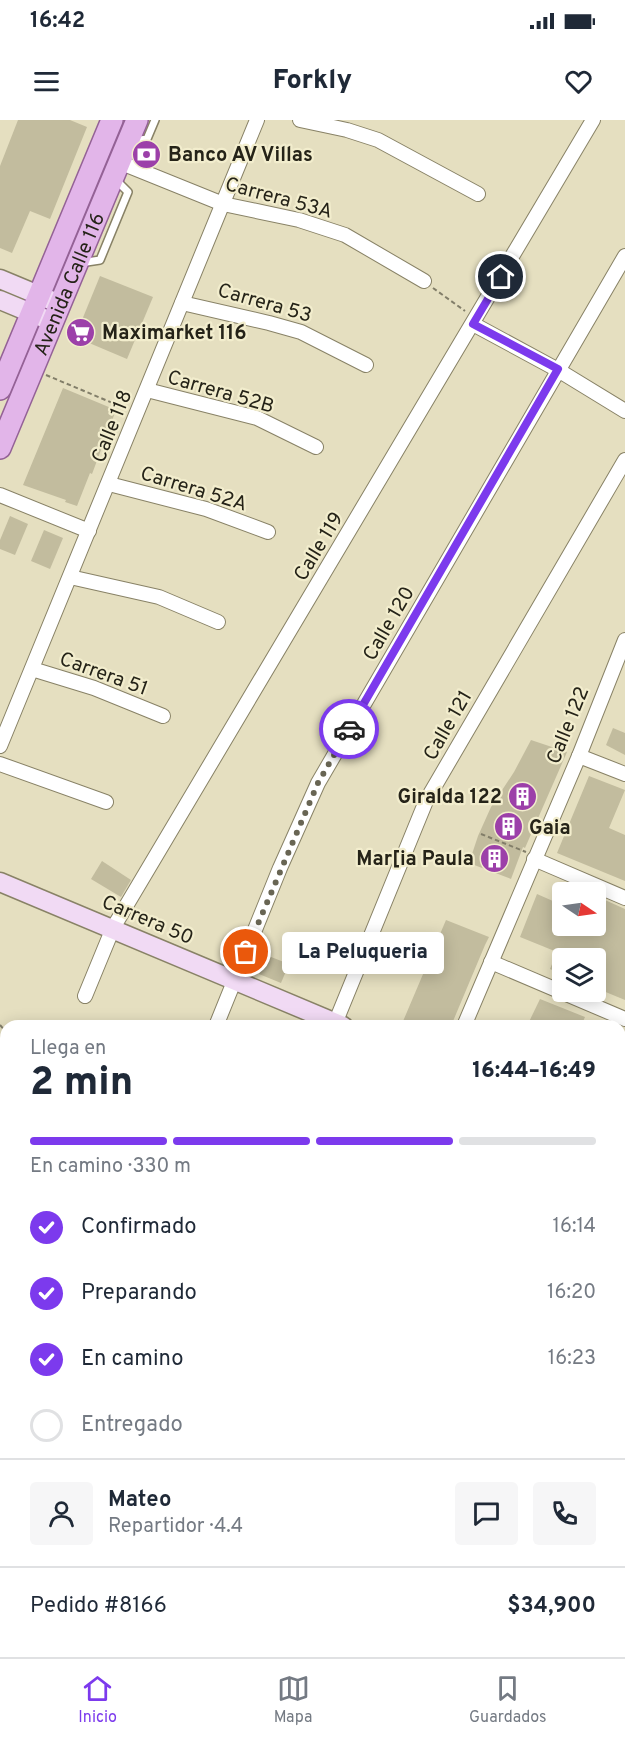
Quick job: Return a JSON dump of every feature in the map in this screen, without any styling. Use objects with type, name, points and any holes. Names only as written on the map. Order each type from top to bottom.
[{"type":"main road","name":"Avenida Calle 116","points":[[0,389],[112,120]]},
{"type":"main road","name":"Avenida Calle 116","points":[[0,448],[136,120]]},
{"type":"street","name":"Calle 118","points":[[0,746],[257,120]]},
{"type":"street","points":[[300,120],[347,130],[378,140],[478,194]]},
{"type":"street","name":"Calle 119","points":[[85,996],[113,928],[593,120]]},
{"type":"street","name":"Carrera 53A","points":[[116,170],[222,204],[299,220],[345,236],[424,281]]},
{"type":"street","name":"Calle 120","points":[[218,1020],[280,868],[318,783],[625,256]]},
{"type":"street","points":[[0,279],[35,304],[56,313]]},
{"type":"street","points":[[0,300],[35,304]]},
{"type":"street","name":"Carrera 53","points":[[182,303],[269,322],[301,332],[366,365]]},
{"type":"street","points":[[473,324],[558,369],[625,411]]},
{"type":"street","name":"Carrera 52B","points":[[147,390],[257,418],[316,447]]},
{"type":"street","name":"Calle 121","points":[[340,1020],[426,801],[625,460]]},
{"type":"street","name":"Carrera 52A","points":[[109,484],[206,509],[268,532]]},
{"type":"street","points":[[0,495],[89,531]]},
{"type":"street","points":[[70,577],[159,597],[218,622]]},
{"type":"street","name":"Calle 122","points":[[467,1020],[579,756],[625,640]]},
{"type":"street","name":"Carrera 51","points":[[32,669],[94,688],[163,716]]},
{"type":"street","points":[[579,756],[625,774]]},
{"type":"street","points":[[0,764],[106,802]]},
{"type":"street","points":[[535,858],[625,898]]},
{"type":"street","name":"Carrera 50","points":[[0,882],[326,1020]]},
{"type":"street","points":[[491,962],[625,1019]]},
{"type":"lane","points":[[128,141],[147,140],[155,120]]},
{"type":"path","points":[[424,281],[464,309],[473,324]]},
{"type":"path","points":[[33,369],[137,413]]},
{"type":"path","points":[[481,834],[535,858]]},
{"type":"building","points":[[18,120],[70,120],[87,127],[50,219],[30,211],[12,253],[0,248],[0,166]]},
{"type":"building","points":[[100,276],[153,297],[127,359],[75,337]]},
{"type":"building","points":[[63,388],[116,410],[92,474],[90,473],[77,506],[23,485]]},
{"type":"building","points":[[10,516],[28,524],[15,555],[0,549],[0,540]]},
{"type":"building","points":[[44,530],[63,538],[50,569],[31,561]]},
{"type":"building","points":[[613,728],[625,733],[625,755],[606,745]]},
{"type":"building","points":[[531,740],[567,752],[525,848],[523,847],[511,879],[469,863],[491,807],[514,772]]},
{"type":"building","points":[[589,776],[625,790],[609,828],[625,835],[625,881],[557,853]]},
{"type":"building","points":[[102,861],[131,880],[121,897],[91,879]]},
{"type":"building","points":[[537,894],[552,901],[552,936],[606,936],[606,900],[625,909],[625,1000],[606,992],[606,948],[552,948],[552,950],[520,937]]},
{"type":"building","points":[[446,920],[489,937],[454,1020],[404,1020]]},
{"type":"building","points":[[266,955],[289,964],[281,983],[259,974]]},
{"type":"building","points":[[540,999],[585,1017],[584,1020],[530,1020]]},
{"type":"way so far","points":[[246,952],[318,783],[349,729]]},
{"type":"place","name":"Banco AV Villas","points":[[147,154]]},
{"type":"place","name":"Maximarket 116","points":[[81,332]]},
{"type":"place","name":"Giralda 122","points":[[523,796]]},
{"type":"place","name":"Gaia","points":[[508,827]]},
{"type":"place","name":"Mar[ia Paula","points":[[495,858]]},
{"type":"place","name":"La Peluqueria","points":[[246,952]]},
{"type":"route","points":[[349,729],[558,369],[473,324],[501,277]]}]
